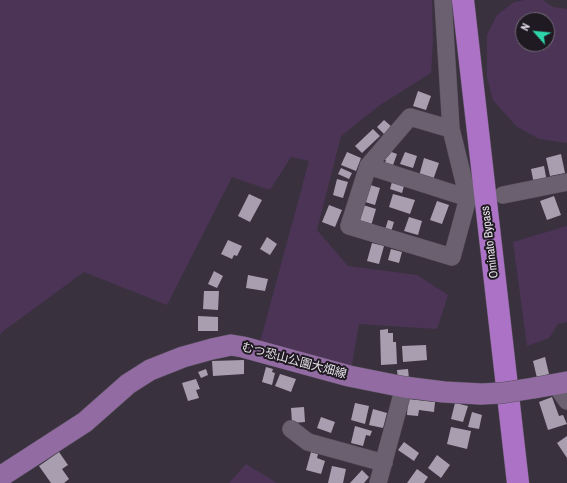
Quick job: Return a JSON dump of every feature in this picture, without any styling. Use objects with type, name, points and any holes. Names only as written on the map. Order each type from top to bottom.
[{"type":"highway","name":"Ominato Bypass","points":[[464,0],[480,159],[518,483]]},
{"type":"main road","name":"むつ恐山公園大畑線","points":[[0,477],[85,422],[128,384],[150,370],[183,357],[231,345],[349,376],[404,387],[444,392],[481,394],[502,393],[561,383]]},
{"type":"street","points":[[443,0],[451,129],[470,198],[452,257],[348,226],[368,166],[410,117],[451,129]]},
{"type":"street","points":[[368,166],[470,198]]},
{"type":"street","points":[[503,195],[567,182]]},
{"type":"street","points":[[561,383],[567,401]]},
{"type":"street","points":[[378,483],[404,387]]},
{"type":"street","points":[[291,429],[308,442],[384,462]]},
{"type":"shaded area","points":[[0,0],[432,0],[433,41],[431,73],[380,105],[341,136],[317,230],[348,266],[417,275],[448,295],[437,329],[359,324],[351,370],[259,346],[309,161],[291,157],[270,190],[232,177],[167,305],[84,272],[0,335]]},
{"type":"shaded area","points":[[525,0],[543,0],[553,7],[567,9],[567,143],[539,139],[516,126],[493,100],[487,77],[487,35],[497,15],[514,2]]},
{"type":"shaded area","points":[[567,226],[567,322],[558,324],[549,338],[527,346],[513,242]]},
{"type":"shaded area","points":[[246,464],[277,483],[229,483]]},
{"type":"building","points":[[418,91],[431,96],[426,110],[413,106]]},
{"type":"building","points":[[384,120],[392,127],[385,135],[377,127]]},
{"type":"building","points":[[373,129],[380,136],[362,153],[355,146]]},
{"type":"building","points":[[386,150],[397,154],[392,168],[384,165],[386,160],[383,159]]},
{"type":"building","points":[[347,152],[361,158],[356,171],[341,165]]},
{"type":"building","points":[[405,152],[417,156],[413,168],[400,164]]},
{"type":"building","points":[[561,154],[565,173],[550,176],[546,158]]},
{"type":"building","points":[[424,158],[439,163],[433,180],[419,176]]},
{"type":"building","points":[[544,166],[547,182],[534,184],[531,169]]},
{"type":"building","points":[[341,168],[352,173],[349,179],[338,174]]},
{"type":"building","points":[[337,179],[348,182],[343,198],[333,195]]},
{"type":"building","points":[[392,182],[404,186],[402,193],[390,189]]},
{"type":"building","points":[[367,184],[380,188],[375,205],[362,201]]},
{"type":"building","points":[[249,194],[262,200],[250,222],[238,216]]},
{"type":"building","points":[[393,194],[415,200],[410,214],[389,207]]},
{"type":"building","points":[[554,196],[561,215],[547,220],[540,201]]},
{"type":"building","points":[[437,201],[449,205],[442,224],[430,220]]},
{"type":"building","points":[[360,204],[376,209],[371,226],[355,221]]},
{"type":"building","points":[[329,205],[342,210],[335,227],[322,222]]},
{"type":"building","points":[[409,217],[422,221],[418,235],[404,231]]},
{"type":"building","points":[[388,220],[394,222],[391,232],[385,230]]},
{"type":"building","points":[[267,237],[277,244],[270,255],[260,249]]},
{"type":"building","points":[[228,240],[242,246],[237,256],[234,255],[232,259],[221,254]]},
{"type":"building","points":[[372,243],[384,246],[379,264],[367,261]]},
{"type":"building","points":[[391,249],[402,252],[399,263],[388,260]]},
{"type":"building","points":[[214,271],[223,276],[217,288],[208,284]]},
{"type":"building","points":[[248,275],[268,279],[265,291],[246,288]]},
{"type":"building","points":[[204,291],[219,291],[218,310],[203,309]]},
{"type":"building","points":[[198,316],[218,317],[218,331],[198,331]]},
{"type":"building","points":[[388,329],[388,333],[393,333],[393,342],[396,342],[397,364],[381,365],[380,330]]},
{"type":"building","points":[[426,345],[427,360],[403,362],[402,346]]},
{"type":"building","points":[[545,357],[549,374],[537,378],[533,361]]},
{"type":"building","points":[[244,360],[244,374],[213,376],[212,361]]},
{"type":"building","points":[[266,367],[273,369],[272,372],[275,373],[272,385],[262,382]]},
{"type":"building","points":[[206,369],[208,375],[201,378],[198,372]]},
{"type":"building","points":[[408,369],[409,379],[398,380],[397,370]]},
{"type":"building","points":[[280,374],[296,379],[291,392],[275,386]]},
{"type":"building","points":[[196,379],[200,389],[196,390],[199,398],[188,401],[182,383]]},
{"type":"building","points":[[552,397],[559,416],[563,415],[567,424],[548,430],[539,402]]},
{"type":"building","points":[[408,399],[435,402],[434,412],[419,410],[418,416],[407,415]]},
{"type":"building","points":[[355,403],[369,406],[365,424],[351,420]]},
{"type":"building","points":[[455,403],[468,406],[463,422],[451,419]]},
{"type":"building","points":[[304,407],[305,422],[292,423],[291,408]]},
{"type":"building","points":[[373,409],[387,413],[383,428],[369,425]]},
{"type":"building","points":[[472,412],[482,415],[479,429],[468,427]]},
{"type":"building","points":[[321,417],[335,422],[331,433],[317,428]]},
{"type":"building","points":[[355,426],[372,431],[370,436],[366,435],[363,446],[351,443]]},
{"type":"building","points":[[451,427],[471,431],[467,449],[447,444]]},
{"type":"building","points":[[567,436],[567,458],[557,443]]},
{"type":"building","points":[[404,442],[419,453],[414,461],[398,450]]},
{"type":"building","points":[[59,452],[68,465],[62,469],[69,479],[64,483],[51,483],[39,466]]},
{"type":"building","points":[[311,452],[318,454],[317,458],[325,461],[321,474],[306,470]]},
{"type":"building","points":[[437,455],[450,465],[441,478],[428,468]]},
{"type":"building","points":[[332,466],[346,469],[343,483],[328,483]]},
{"type":"building","points":[[417,469],[428,477],[424,483],[407,483]]},
{"type":"building","points":[[362,470],[369,477],[364,483],[350,483]]}]
